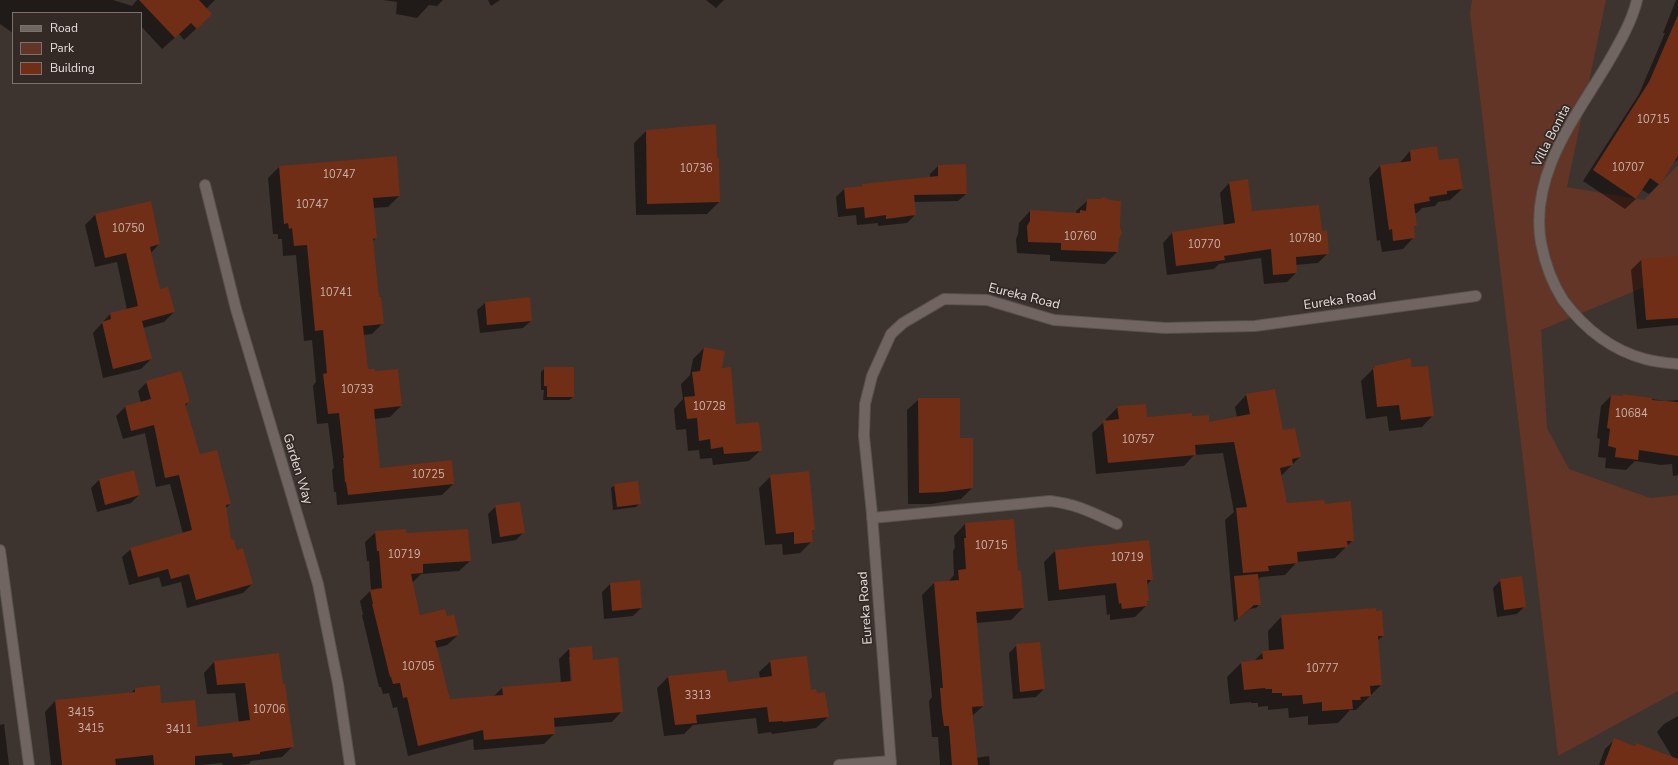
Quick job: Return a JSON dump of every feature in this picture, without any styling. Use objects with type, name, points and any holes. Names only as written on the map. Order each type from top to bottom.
[{"type":"street","name":"Villa Bonita","points":[[1637,0],[1620,42],[1560,143],[1550,164],[1543,186],[1539,208],[1539,232],[1543,255],[1550,275],[1560,295],[1573,313],[1588,328],[1625,352],[1645,359],[1678,364]]},
{"type":"street","name":"Garden Way","points":[[205,184],[236,309],[318,584],[338,684],[350,765]]},
{"type":"street","name":"Eureka Road","points":[[891,763],[872,518],[864,436],[865,404],[872,376],[891,334],[903,323],[944,299],[987,300],[1054,320],[1165,328],[1255,326],[1476,296]]},
{"type":"street","points":[[872,518],[1050,501],[1068,503],[1117,524]]},
{"type":"street","points":[[0,550],[29,765]]},
{"type":"street","points":[[839,765],[891,763]]},
{"type":"green space","points":[[1472,0],[1606,0],[1567,187],[1644,200],[1678,165],[1678,273],[1541,330],[1547,428],[1569,469],[1650,498],[1678,495],[1678,691],[1558,756],[1470,13]]},
{"type":"building","points":[[139,0],[199,0],[212,14],[197,29],[191,23],[175,38]]},
{"type":"building","points":[[1678,15],[1678,156],[1660,185],[1650,178],[1636,199],[1593,170],[1649,82]]},
{"type":"building","points":[[716,124],[717,158],[719,158],[720,202],[647,204],[646,130]]},
{"type":"building","points":[[1437,146],[1439,160],[1458,158],[1463,189],[1447,191],[1447,194],[1429,197],[1430,201],[1414,204],[1417,226],[1414,226],[1415,238],[1393,241],[1392,229],[1389,230],[1380,165],[1411,161],[1410,150]]},
{"type":"building","points":[[397,156],[400,196],[373,198],[377,238],[373,239],[379,297],[381,297],[384,324],[363,326],[368,369],[375,369],[375,371],[398,369],[402,406],[374,409],[380,468],[452,460],[454,484],[348,495],[345,482],[339,413],[328,414],[323,374],[327,373],[323,330],[315,331],[307,245],[294,246],[292,228],[289,229],[288,223],[284,224],[279,166]]},
{"type":"building","points":[[966,164],[967,194],[914,195],[916,215],[886,219],[886,215],[865,218],[864,207],[846,209],[844,188],[862,186],[862,184],[938,176],[938,165]]},
{"type":"building","points":[[1248,179],[1252,211],[1319,205],[1322,231],[1327,230],[1329,254],[1296,257],[1297,273],[1273,275],[1271,249],[1224,256],[1225,260],[1176,266],[1172,232],[1235,223],[1229,182]]},
{"type":"building","points":[[1104,197],[1110,200],[1121,201],[1120,227],[1122,233],[1119,239],[1118,252],[1061,250],[1061,243],[1028,242],[1027,226],[1030,221],[1030,210],[1080,213],[1080,210],[1086,211],[1087,199],[1100,199]]},
{"type":"building","points":[[151,201],[160,244],[150,247],[160,289],[168,287],[175,312],[142,321],[152,359],[113,369],[102,322],[111,319],[110,313],[138,306],[126,253],[105,258],[95,214]]},
{"type":"building","points":[[1678,256],[1678,318],[1646,320],[1641,259]]},
{"type":"building","points":[[530,297],[532,321],[487,325],[485,302]]},
{"type":"building","points":[[704,347],[725,351],[722,368],[731,367],[736,424],[759,422],[762,451],[724,454],[723,447],[711,449],[710,439],[699,441],[697,418],[687,419],[684,397],[695,396],[692,372],[700,371]]},
{"type":"building","points":[[1411,358],[1411,367],[1428,366],[1434,416],[1401,420],[1399,405],[1377,407],[1373,368],[1375,368],[1374,366]]},
{"type":"building","points":[[544,367],[574,367],[574,397],[547,397],[547,386],[544,386]]},
{"type":"building","points":[[181,371],[190,402],[185,404],[200,454],[217,450],[231,504],[226,505],[231,539],[234,540],[237,550],[243,548],[253,584],[196,600],[189,574],[171,579],[168,569],[138,577],[130,548],[192,530],[179,475],[165,478],[154,425],[131,431],[125,406],[151,399],[146,381]]},
{"type":"building","points":[[1275,389],[1283,430],[1295,428],[1301,457],[1292,459],[1293,465],[1280,468],[1287,503],[1324,500],[1325,504],[1351,501],[1354,541],[1347,541],[1348,547],[1297,552],[1298,563],[1268,566],[1269,571],[1243,573],[1236,508],[1247,507],[1234,442],[1195,445],[1196,455],[1108,463],[1103,421],[1119,419],[1117,406],[1146,404],[1147,417],[1192,413],[1192,416],[1209,415],[1209,422],[1250,414],[1246,394]]},
{"type":"building","points":[[1623,394],[1652,398],[1652,400],[1678,402],[1678,456],[1639,450],[1638,460],[1615,457],[1616,448],[1608,446],[1610,429],[1607,428],[1611,395],[1623,396]]},
{"type":"building","points":[[918,398],[960,398],[960,438],[973,438],[973,488],[943,492],[919,493]]},
{"type":"building","points":[[134,470],[140,495],[105,505],[99,479]]},
{"type":"building","points":[[809,471],[815,530],[812,531],[813,542],[794,544],[794,532],[776,534],[770,475]]},
{"type":"building","points":[[638,481],[641,504],[617,507],[614,484]]},
{"type":"building","points":[[520,502],[525,533],[500,537],[495,505]]},
{"type":"building","points":[[1014,519],[1018,571],[1021,571],[1024,608],[976,612],[984,706],[972,707],[978,765],[952,765],[949,726],[944,726],[942,712],[940,688],[943,688],[934,582],[959,580],[958,570],[966,569],[964,538],[966,538],[965,523]]},
{"type":"building","points":[[406,529],[406,533],[468,529],[471,561],[423,564],[423,573],[411,574],[420,615],[445,609],[447,616],[454,614],[459,635],[435,641],[450,699],[503,695],[502,687],[572,681],[569,648],[592,646],[593,660],[618,657],[623,712],[554,718],[555,734],[484,740],[483,730],[418,746],[407,697],[403,698],[400,683],[393,684],[390,677],[370,590],[382,588],[379,551],[377,551],[375,531]]},
{"type":"building","points":[[1149,540],[1153,580],[1147,580],[1149,601],[1147,601],[1147,606],[1122,609],[1121,603],[1119,604],[1116,583],[1059,590],[1055,550]]},
{"type":"building","points":[[1258,574],[1261,605],[1254,605],[1238,619],[1234,576]]},
{"type":"building","points":[[1522,576],[1526,607],[1504,610],[1500,579]]},
{"type":"building","points":[[640,580],[642,608],[612,611],[610,583]]},
{"type":"building","points":[[1376,608],[1376,611],[1382,610],[1384,636],[1378,636],[1382,685],[1370,686],[1371,696],[1360,697],[1361,700],[1352,700],[1353,709],[1322,711],[1322,702],[1303,704],[1302,695],[1282,696],[1282,693],[1272,693],[1272,689],[1265,688],[1244,690],[1241,662],[1263,659],[1262,651],[1284,649],[1281,615]]},
{"type":"building","points":[[1040,642],[1045,689],[1020,692],[1016,644]]},
{"type":"building","points":[[279,653],[294,747],[260,752],[260,754],[233,757],[232,753],[195,756],[195,765],[154,765],[153,755],[115,759],[116,765],[62,765],[55,700],[135,692],[135,688],[160,685],[161,703],[195,700],[198,727],[250,720],[245,683],[217,685],[214,661]]},
{"type":"building","points":[[807,656],[811,690],[816,689],[817,693],[825,692],[829,717],[769,722],[767,707],[696,715],[697,723],[675,725],[668,676],[726,670],[728,682],[772,676],[770,660]]},
{"type":"building","points":[[1614,738],[1635,746],[1636,743],[1678,759],[1678,765],[1604,765]]}]
